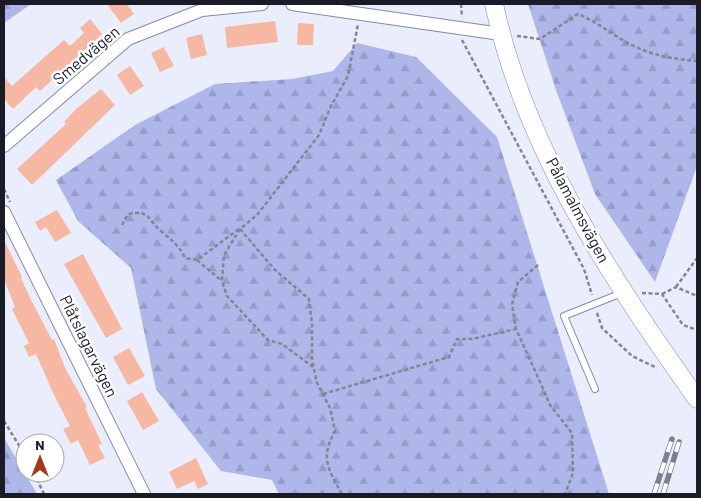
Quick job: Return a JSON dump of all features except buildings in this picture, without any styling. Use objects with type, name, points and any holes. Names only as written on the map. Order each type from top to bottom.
[{"type":"street","name":"Smedvägen","points":[[4,146],[128,39],[202,10],[262,4]]},
{"type":"street","points":[[292,4],[501,34]]},
{"type":"street","name":"Pålamalmsvägen","points":[[494,4],[501,34],[522,98],[570,204],[623,293],[697,399]]},
{"type":"street","name":"Plåtslagarvägen","points":[[4,212],[144,494]]},
{"type":"lane","points":[[595,389],[564,316],[623,293]]},
{"type":"path","points":[[461,4],[462,43],[584,269],[602,328],[632,356],[663,370]]},
{"type":"path","points":[[197,260],[257,215],[319,136],[331,106],[348,76],[360,14]]},
{"type":"path","points":[[501,34],[540,39],[578,14],[595,21],[632,45],[667,58],[697,61]]},
{"type":"path","points":[[122,226],[128,214],[138,212],[150,217],[158,230],[179,246],[185,258],[197,260],[222,281]]},
{"type":"path","points":[[240,229],[224,255],[222,281],[227,296],[268,340],[282,344],[313,367]]},
{"type":"path","points":[[240,229],[275,270],[309,299],[313,367],[330,408],[335,431],[326,447],[326,462],[342,494]]},
{"type":"path","points":[[623,293],[662,294],[676,287],[697,258]]},
{"type":"path","points":[[538,265],[518,282],[512,304],[516,329],[550,404],[572,433],[573,473],[565,494]]},
{"type":"path","points":[[676,287],[697,296]]},
{"type":"path","points":[[662,294],[683,325],[697,330]]},
{"type":"path","points":[[323,394],[449,357],[457,339],[472,339],[516,329]]},
{"type":"path","points":[[4,421],[15,439]]},
{"type":"green space","points":[[4,4],[31,4],[4,23]]},
{"type":"green space","points":[[528,4],[697,4],[697,166],[655,282],[595,194],[556,90]]},
{"type":"green space","points":[[357,43],[416,57],[497,137],[609,494],[279,494],[272,480],[221,471],[156,389],[131,268],[78,221],[56,180],[135,125],[215,84],[292,79],[333,71]]},
{"type":"green space","points":[[4,438],[15,457],[15,483],[31,483],[37,494],[4,494]]},
{"type":"railway","points":[[654,494],[672,439]]},
{"type":"railway","points":[[663,494],[679,442]]}]
